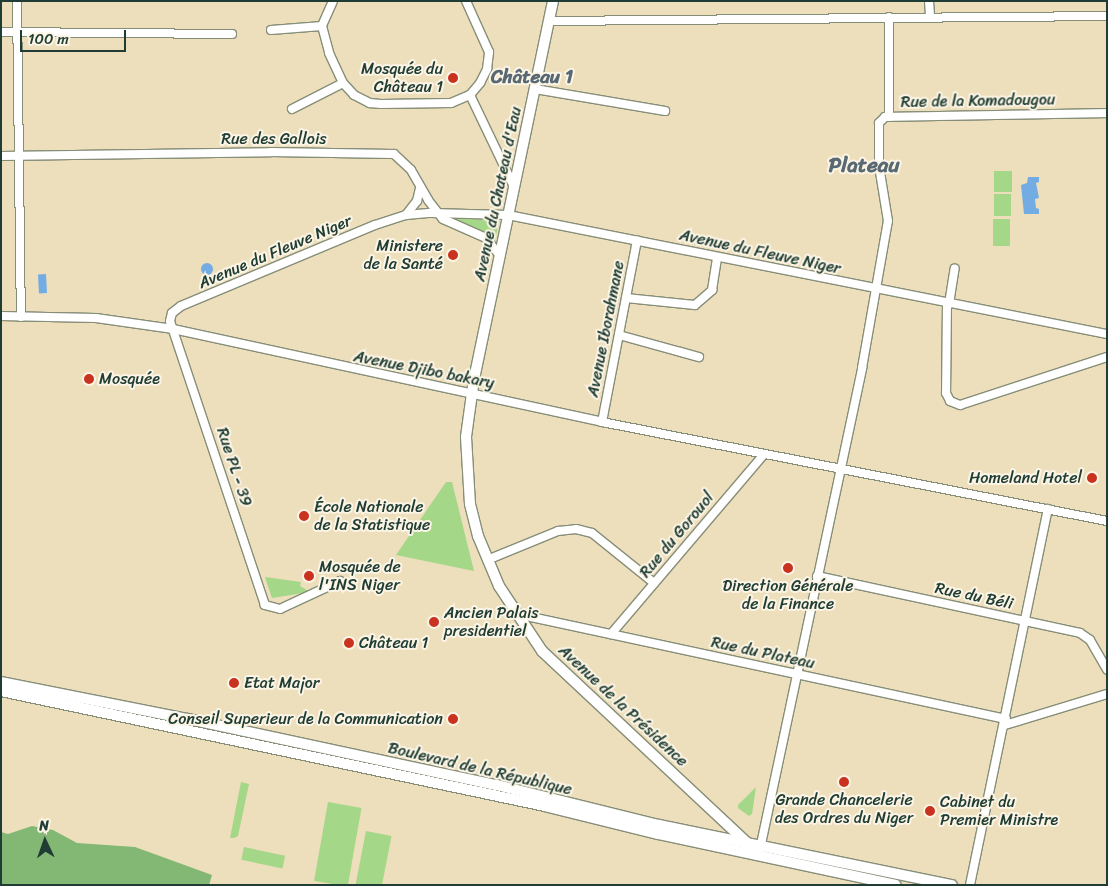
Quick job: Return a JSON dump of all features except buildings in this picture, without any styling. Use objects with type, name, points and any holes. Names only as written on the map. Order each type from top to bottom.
[{"type":"main road","name":"Avenue du Chateau d'Eau","points":[[472,393],[553,1]]},
{"type":"main road","name":"Avenue de la Présidence","points":[[472,393],[466,437],[470,504],[487,560],[515,614],[542,651],[572,682],[754,849]]},
{"type":"main road","name":"Boulevard de la République","points":[[1,682],[15,689],[164,720],[321,748],[450,781]]},
{"type":"main road","name":"Boulevard de la République","points":[[1,691],[15,689]]},
{"type":"main road","name":"Boulevard de la République","points":[[164,720],[319,758],[496,790],[573,810],[754,849],[952,885]]},
{"type":"main road","points":[[319,758],[321,748]]},
{"type":"main road","name":"Boulevard de la République","points":[[754,849],[896,885]]},
{"type":"street","points":[[17,1],[21,317]]},
{"type":"street","points":[[333,1],[322,26],[329,53],[344,83],[354,95],[376,104],[451,103],[470,95],[480,84],[489,58],[484,36],[466,1]]},
{"type":"street","points":[[929,1],[930,17]]},
{"type":"street","points":[[549,21],[1107,16]]},
{"type":"street","name":"Rue de la Komadougou","points":[[889,17],[889,117],[1107,113]]},
{"type":"street","points":[[271,30],[322,26]]},
{"type":"street","points":[[1,32],[232,34]]},
{"type":"street","points":[[292,109],[344,83]]},
{"type":"street","points":[[535,89],[665,111]]},
{"type":"street","points":[[470,95],[514,187]]},
{"type":"street","points":[[754,849],[796,674],[876,289],[888,215],[879,166],[878,130],[882,119],[889,117]]},
{"type":"street","name":"Rue des Gallois","points":[[1,156],[383,152],[401,159],[439,213],[452,224],[486,238],[500,256]]},
{"type":"street","points":[[406,215],[417,201],[420,188]]},
{"type":"street","name":"Avenue du Fleuve Niger","points":[[172,329],[171,317],[181,306],[375,225],[406,215],[439,213],[508,215],[1107,334]]},
{"type":"street","name":"Avenue Iborahmane","points":[[602,422],[637,240]]},
{"type":"street","points":[[626,298],[696,305],[712,290],[717,257]]},
{"type":"street","points":[[955,268],[948,303],[946,393],[950,401],[960,405],[1107,357]]},
{"type":"street","name":"Avenue Djibo bakary","points":[[1,316],[116,320],[172,329],[394,379],[472,393],[602,422],[840,468]]},
{"type":"street","name":"Rue PL - 39","points":[[172,329],[265,605],[272,609],[296,603],[340,581]]},
{"type":"street","points":[[619,335],[699,357]]},
{"type":"street","name":"Rue du Gorouol","points":[[611,634],[764,454]]},
{"type":"street","points":[[840,468],[1107,521]]},
{"type":"street","points":[[970,885],[1048,509]]},
{"type":"street","points":[[487,560],[558,531],[576,529],[592,533],[654,583]]},
{"type":"street","name":"Rue du Béli","points":[[816,576],[1088,636],[1107,669]]},
{"type":"street","name":"Rue du Plateau","points":[[515,614],[796,674],[1005,722],[1107,694]]},
{"type":"green space","points":[[994,171],[1012,171],[1012,192],[994,192]]},
{"type":"green space","points":[[994,194],[1011,194],[1011,216],[994,216]]},
{"type":"green space","points":[[448,217],[499,221],[495,241],[447,220]]},
{"type":"green space","points":[[993,219],[1010,219],[1010,246],[993,246]]},
{"type":"green space","points":[[446,482],[452,482],[474,571],[396,555]]},
{"type":"green space","points":[[265,577],[301,582],[300,586],[310,592],[272,598]]},
{"type":"green space","points":[[241,782],[249,784],[238,836],[230,838]]},
{"type":"green space","points":[[756,787],[752,814],[749,816],[738,808],[738,805]]},
{"type":"green space","points":[[328,802],[361,808],[348,885],[314,881]]},
{"type":"green space","points":[[32,826],[53,830],[77,843],[135,847],[212,875],[209,885],[1,885],[1,832],[8,834]]},
{"type":"green space","points":[[366,831],[392,836],[382,885],[356,885]]},
{"type":"green space","points":[[244,847],[285,856],[282,868],[241,860]]},
{"type":"water","points":[[1028,177],[1039,177],[1039,182],[1036,183],[1039,198],[1035,199],[1039,214],[1024,214],[1021,185],[1027,183]]},
{"type":"water","points":[[209,263],[212,264],[212,274],[205,275],[202,274],[201,267],[202,264]]},
{"type":"water","points":[[38,274],[46,274],[47,293],[39,293]]},
{"type":"place","name":"Mosquée du Château 1","points":[[453,78]]},
{"type":"place","name":"Ministere de la Santé","points":[[453,255]]},
{"type":"place","name":"Mosquée","points":[[89,379]]},
{"type":"place","name":"Homeland Hotel","points":[[1092,478]]},
{"type":"place","name":"École Nationale de la Statistique","points":[[304,516]]},
{"type":"place","name":"Direction Générale de la Finance","points":[[788,568]]},
{"type":"place","name":"Mosquée de l'INS Niger","points":[[309,576]]},
{"type":"place","name":"Ancien Palais presidentiel","points":[[434,622]]},
{"type":"place","name":"Château 1","points":[[349,643]]},
{"type":"place","name":"Etat Major","points":[[234,683]]},
{"type":"place","name":"Conseil Superieur de la Communication","points":[[453,719]]},
{"type":"place","name":"Grande Chancelerie des Ordres du Niger","points":[[844,782]]},
{"type":"place","name":"Cabinet du Premier Ministre","points":[[930,811]]},
{"type":"district","name":"Château 1","points":[[532,77]]},
{"type":"district","name":"Plateau","points":[[864,165]]}]
